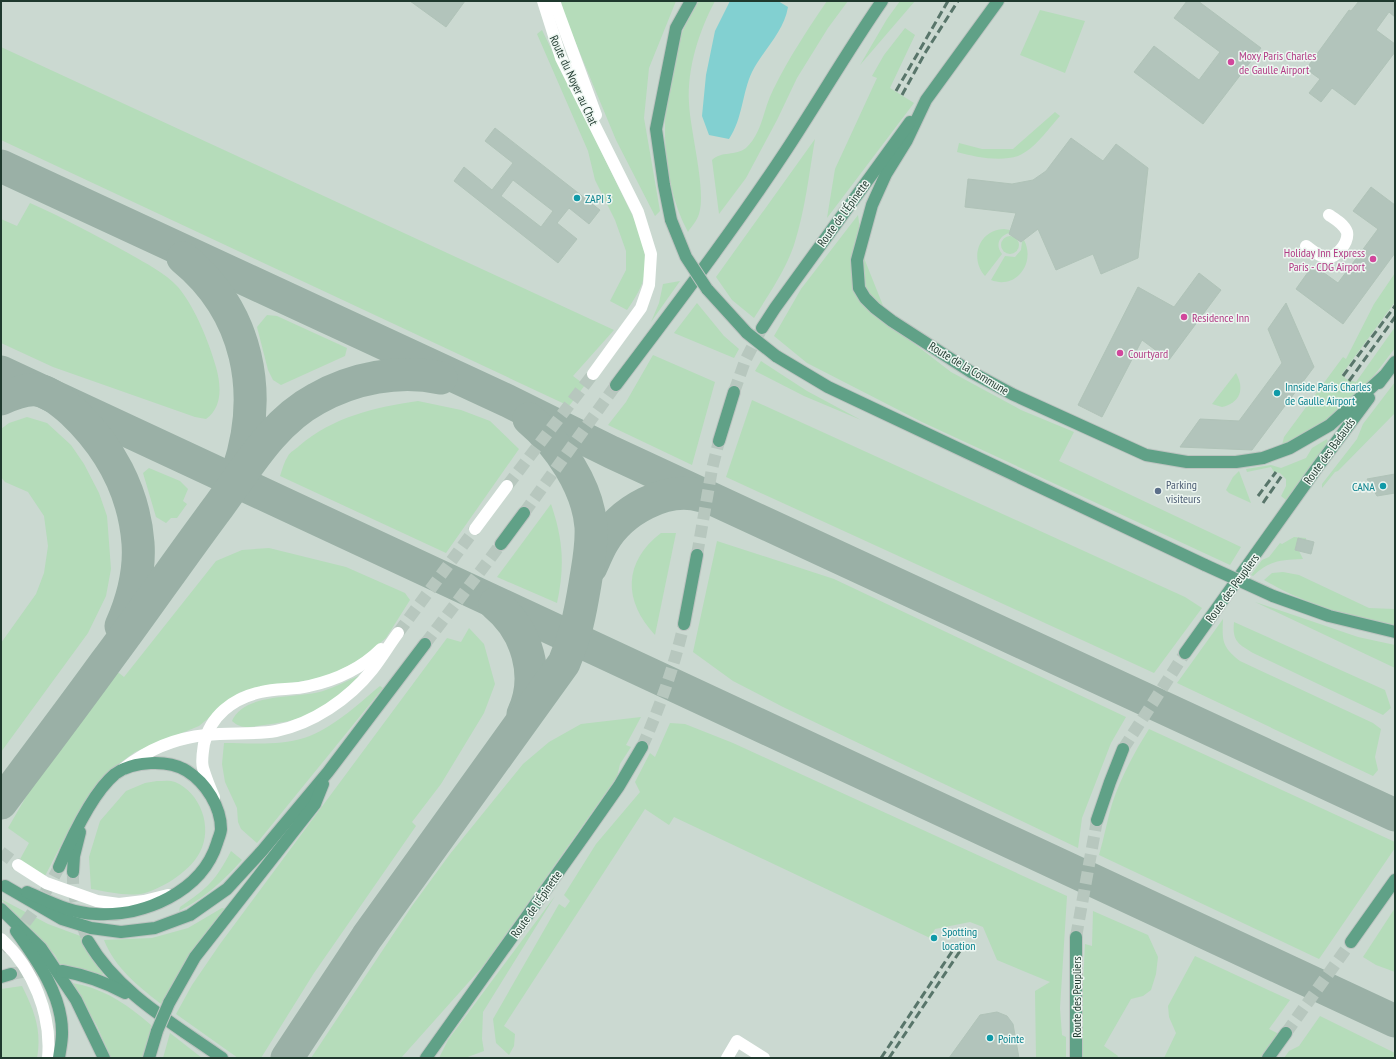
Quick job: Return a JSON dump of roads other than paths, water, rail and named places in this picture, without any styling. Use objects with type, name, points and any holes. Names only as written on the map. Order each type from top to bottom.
[{"type":"main road","points":[[690,1],[676,28],[656,129],[664,185],[671,220],[686,258],[707,289],[747,333],[776,356],[828,387],[1205,565],[1273,596],[1329,616],[1392,632]]},
{"type":"main road","points":[[616,385],[785,152],[849,49],[882,1]]},
{"type":"main road","name":"Route de la Commune","points":[[998,1],[926,100],[907,140],[886,174],[872,205],[856,260],[857,278],[860,288],[865,298],[875,308],[892,322],[970,372],[1012,394],[1146,455],[1186,462],[1236,462],[1263,458],[1285,450],[1330,424],[1384,376]]},
{"type":"main road","name":"Route de l'Épinette","points":[[762,328],[779,302],[926,100]]},
{"type":"main road","name":"Route des Badauds","points":[[1279,522],[1395,362]]},
{"type":"main road","points":[[719,441],[734,392]]},
{"type":"main road","points":[[502,544],[524,513]]},
{"type":"main road","name":"Route des Peupliers","points":[[1185,653],[1279,522]]},
{"type":"main road","points":[[684,624],[697,555]]},
{"type":"main road","points":[[59,867],[70,840],[84,816],[100,790],[115,774],[132,766],[169,764],[187,771],[216,802],[221,830],[214,855],[199,875],[182,891],[147,908],[123,913],[96,914],[65,909],[28,892],[5,886],[62,919],[90,928],[121,932],[155,928],[190,915],[227,889],[328,772],[425,644]]},
{"type":"main road","name":"Route de l'Épinette","points":[[426,1058],[619,786],[642,747]]},
{"type":"main road","points":[[1097,820],[1110,782],[1124,749]]},
{"type":"main road","points":[[149,1058],[157,1031],[169,1003],[195,957],[315,804],[328,772]]},
{"type":"main road","points":[[73,872],[74,856],[84,816]]},
{"type":"main road","points":[[1351,942],[1395,880]]},
{"type":"main road","points":[[1,910],[34,957],[48,981],[58,1005],[62,1032],[59,1058]]},
{"type":"main road","points":[[1,910],[41,948],[76,1000],[104,1058]]},
{"type":"main road","name":"Route des Peupliers","points":[[1076,937],[1076,1058]]},
{"type":"main road","points":[[88,941],[106,968],[129,991],[150,1008]]},
{"type":"main road","points":[[62,971],[81,974],[110,984],[150,1008],[222,1058]]},
{"type":"main road","points":[[1268,1058],[1286,1032]]},
{"type":"street","name":"Route du Noyer au Chat","points":[[543,1],[561,58],[586,110],[611,155],[638,212],[652,254],[649,285],[641,308],[593,374]]},
{"type":"street","name":"Route du Noyer au Chat","points":[[554,1],[611,155]]},
{"type":"street","points":[[1306,246],[1325,257],[1333,256],[1339,252],[1346,240],[1347,233],[1345,228],[1329,215]]},
{"type":"street","points":[[475,529],[507,486]]},
{"type":"street","points":[[115,774],[138,757],[184,738],[206,734],[276,731],[306,720],[334,705],[352,692],[372,670],[398,633],[374,656],[359,667],[335,678],[308,686],[262,692],[247,696],[231,704],[210,726],[206,734],[203,750],[203,767],[216,802]]},
{"type":"street","points":[[18,865],[46,884],[97,900],[119,904],[144,901],[182,891]]},
{"type":"street","points":[[1,939],[12,948],[33,980],[44,1013],[49,1046],[48,1058]]},
{"type":"street","points":[[727,1058],[738,1041],[764,1058]]},
{"type":"water","points":[[730,1],[778,1],[788,7],[786,16],[778,33],[752,72],[746,88],[737,123],[729,139],[709,135],[702,116],[706,75],[715,31]]},
{"type":"tunnel","points":[[734,392],[745,361],[762,328]]},
{"type":"tunnel","points":[[507,486],[593,374]]},
{"type":"tunnel","points":[[524,513],[616,385]]},
{"type":"tunnel","points":[[697,555],[712,469],[719,441]]},
{"type":"tunnel","points":[[398,633],[475,529]]},
{"type":"tunnel","points":[[425,644],[501,544]]},
{"type":"tunnel","points":[[642,747],[666,687],[684,624]]},
{"type":"tunnel","points":[[1123,749],[1185,653]]},
{"type":"tunnel","points":[[1076,937],[1097,820]]},
{"type":"tunnel","points":[[1,852],[18,865]]},
{"type":"tunnel","points":[[1,949],[34,911],[59,867]]},
{"type":"tunnel","points":[[73,872],[77,907],[88,941]]},
{"type":"tunnel","points":[[1286,1033],[1351,942]]},
{"type":"tunnel","points":[[11,974],[32,970],[52,971]]},
{"type":"railway","points":[[896,91],[948,1]]},
{"type":"railway","points":[[902,95],[925,53],[958,1]]},
{"type":"railway","points":[[1343,376],[1395,306]]},
{"type":"railway","points":[[1349,381],[1395,317]]},
{"type":"railway","points":[[1258,496],[1276,472]]},
{"type":"railway","points":[[1263,503],[1283,474]]},
{"type":"railway","points":[[881,1058],[957,944]]},
{"type":"railway","points":[[889,1058],[962,948]]},
{"type":"place","name":"Moxy Paris Charles de Gaulle Airport","points":[[1231,62]]},
{"type":"place","name":"ZAPI 3","points":[[577,198]]},
{"type":"place","name":"Holiday Inn Express Paris - CDG Airport","points":[[1373,259]]},
{"type":"place","name":"Residence Inn","points":[[1184,317]]},
{"type":"place","name":"Courtyard","points":[[1120,353]]},
{"type":"place","name":"Innside Paris Charles de Gaulle Airport","points":[[1277,393]]},
{"type":"place","name":"CANA","points":[[1383,486]]},
{"type":"place","name":"Parking visiteurs","points":[[1158,491]]},
{"type":"place","name":"Spotting location","points":[[934,938]]},
{"type":"place","name":"Pointe","points":[[990,1038]]}]
